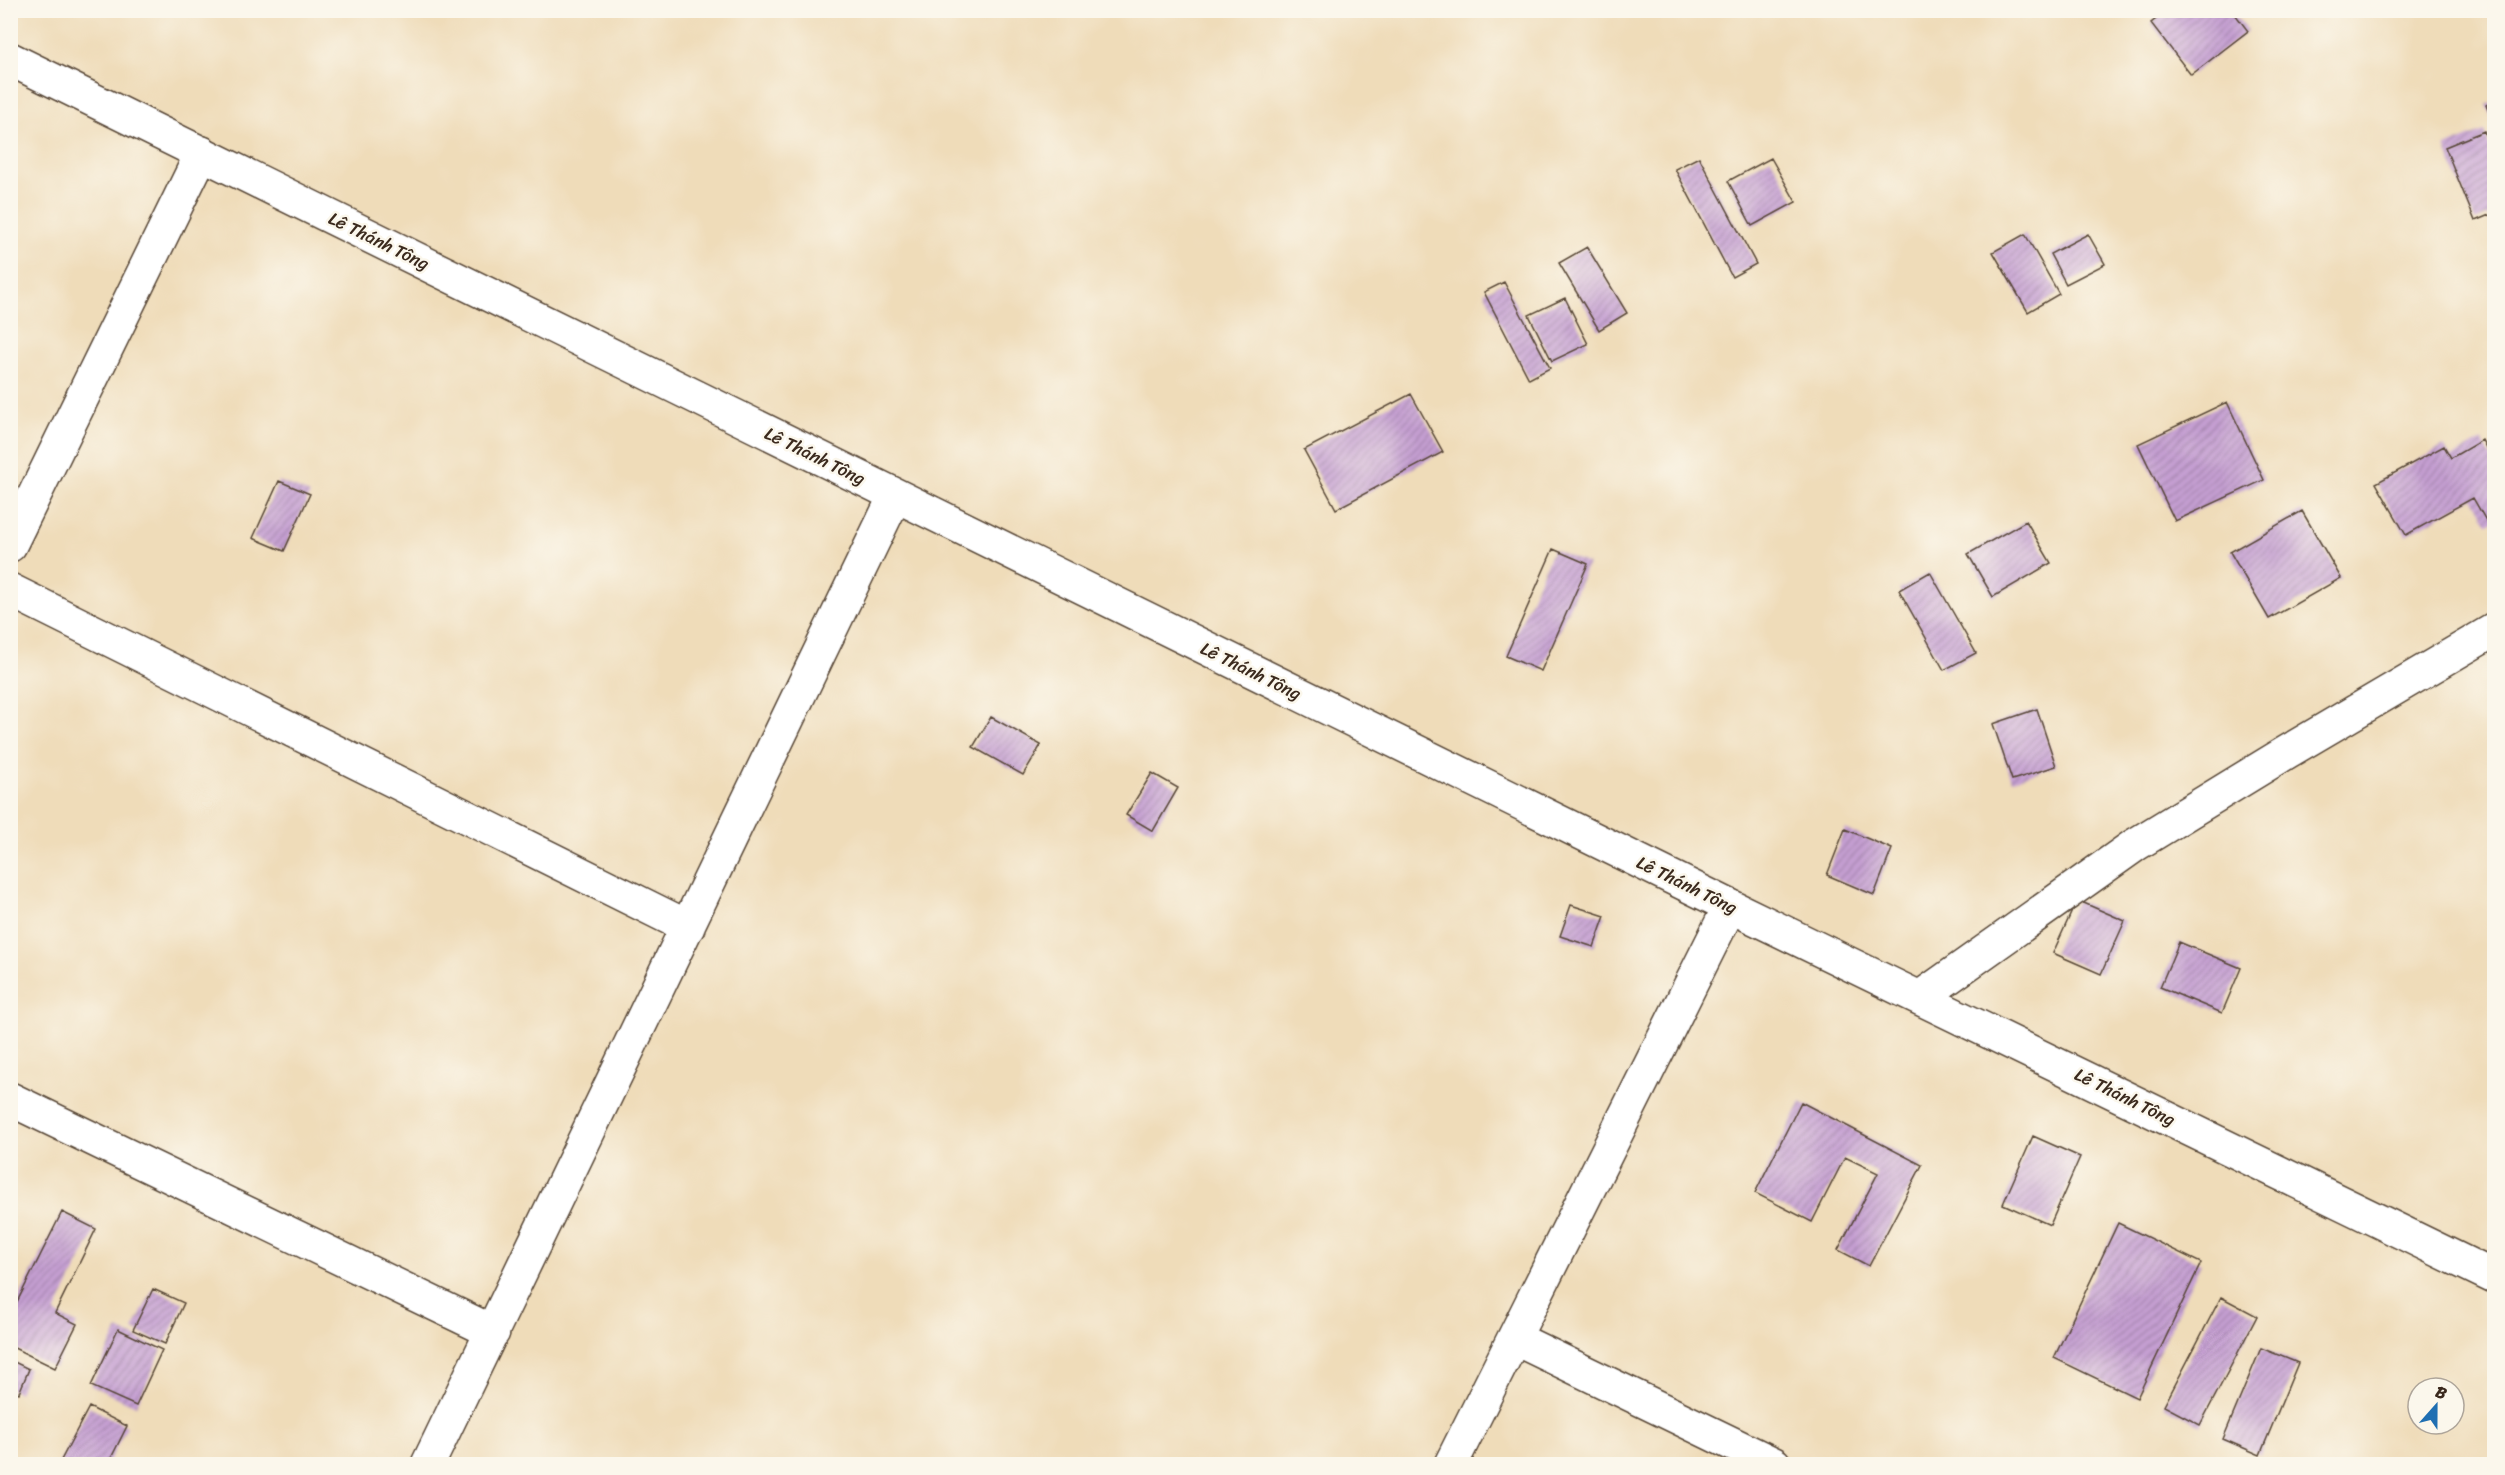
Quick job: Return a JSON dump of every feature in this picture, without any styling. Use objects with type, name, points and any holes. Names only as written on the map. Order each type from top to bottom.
[{"type":"street","name":"Lê Thánh Tông","points":[[10,59],[1731,906],[2494,1277]]},
{"type":"street","points":[[10,544],[202,153]]},
{"type":"street","points":[[428,1464],[895,496]]},
{"type":"street","points":[[10,590],[688,927]]},
{"type":"street","points":[[1921,997],[2135,845],[2494,630]]},
{"type":"street","points":[[1451,1464],[1731,906]]},
{"type":"street","points":[[10,1099],[493,1332]]},
{"type":"street","points":[[1514,1338],[1774,1464]]},
{"type":"building","points":[[2168,10],[2232,10],[2248,31],[2191,75],[2151,23]]},
{"type":"building","points":[[2494,101],[2494,124],[2486,105]]},
{"type":"building","points":[[2484,131],[2494,157],[2494,213],[2475,221],[2445,147]]},
{"type":"building","points":[[1699,157],[1756,264],[1732,277],[1675,169]]},
{"type":"building","points":[[1771,158],[1796,202],[1752,226],[1728,181]]},
{"type":"building","points":[[2025,234],[2059,294],[2028,312],[1993,252]]},
{"type":"building","points":[[2088,234],[2105,264],[2066,284],[2050,254]]},
{"type":"building","points":[[1587,247],[1627,313],[1599,330],[1559,263]]},
{"type":"building","points":[[1504,282],[1550,368],[1529,379],[1484,292]]},
{"type":"building","points":[[1565,298],[1588,344],[1552,361],[1529,315]]},
{"type":"building","points":[[1411,394],[1443,452],[1336,509],[1304,450]]},
{"type":"building","points":[[2227,402],[2264,480],[2175,521],[2138,444]]},
{"type":"building","points":[[2482,440],[2494,463],[2494,521],[2488,524],[2473,498],[2406,535],[2376,483],[2444,446],[2451,458]]},
{"type":"building","points":[[279,481],[310,494],[284,551],[253,538]]},
{"type":"building","points":[[2302,511],[2341,578],[2269,619],[2230,552]]},
{"type":"building","points":[[2026,521],[2051,563],[1993,597],[1968,554]]},
{"type":"building","points":[[1553,549],[1588,564],[1541,671],[1506,656]]},
{"type":"building","points":[[1930,572],[1976,653],[1944,670],[1899,590]]},
{"type":"building","points":[[2037,709],[2056,766],[2012,780],[1993,724]]},
{"type":"building","points":[[991,717],[1041,745],[1023,775],[973,747]]},
{"type":"building","points":[[1152,773],[1178,788],[1153,831],[1126,815]]},
{"type":"building","points":[[1845,829],[1892,849],[1874,895],[1827,875]]},
{"type":"building","points":[[2077,900],[2125,921],[2101,974],[2053,953]]},
{"type":"building","points":[[1571,905],[1605,916],[1594,947],[1560,936]]},
{"type":"building","points":[[2179,942],[2241,968],[2222,1013],[2160,987]]},
{"type":"building","points":[[1801,1102],[1922,1165],[1869,1266],[1838,1250],[1878,1173],[1845,1157],[1812,1222],[1755,1193]]},
{"type":"building","points":[[2033,1136],[2080,1157],[2050,1225],[2003,1204]]},
{"type":"building","points":[[62,1212],[96,1229],[55,1313],[77,1324],[55,1368],[10,1346],[10,1316]]},
{"type":"building","points":[[2118,1223],[2201,1263],[2137,1398],[2054,1358]]},
{"type":"building","points":[[153,1289],[184,1303],[165,1344],[133,1330]]},
{"type":"building","points":[[2221,1297],[2257,1316],[2200,1425],[2164,1406]]},
{"type":"building","points":[[118,1329],[162,1350],[136,1406],[91,1386]]},
{"type":"building","points":[[2261,1348],[2298,1363],[2260,1455],[2223,1439]]},
{"type":"building","points":[[10,1360],[29,1369],[19,1393],[10,1389]]},
{"type":"building","points":[[89,1407],[127,1426],[108,1464],[59,1464]]}]
